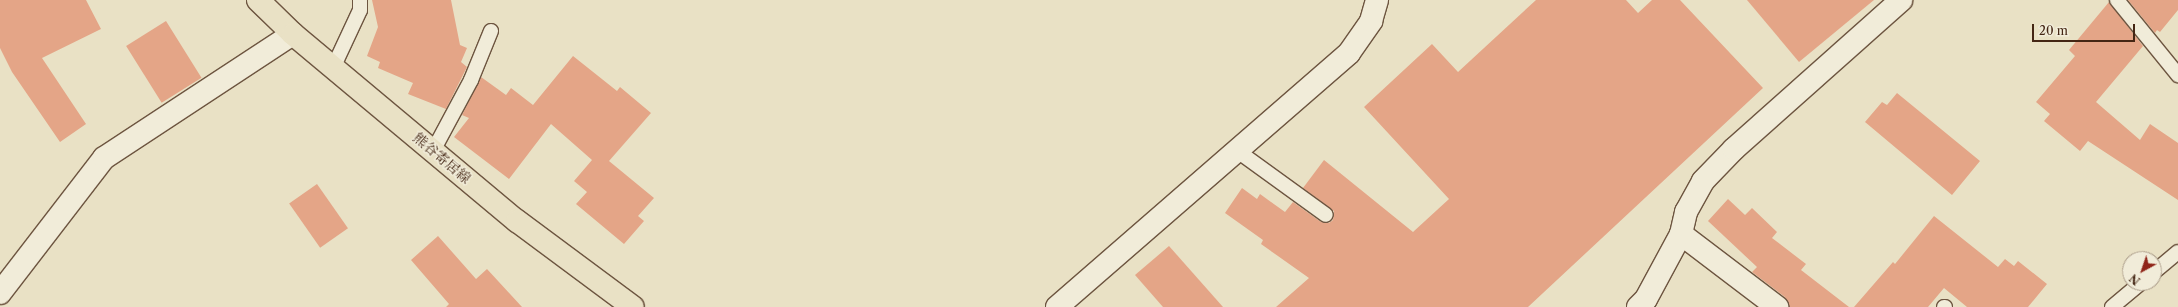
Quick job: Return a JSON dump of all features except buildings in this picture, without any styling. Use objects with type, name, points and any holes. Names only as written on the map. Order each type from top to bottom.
[{"type":"main road","name":"熊谷寄居線","points":[[258,0],[293,34],[517,221],[633,307]]},
{"type":"street","points":[[1057,307],[1239,152],[1349,53],[1371,21],[1378,0]]},
{"type":"street","points":[[1638,307],[1646,299],[1681,234],[1686,212],[1703,181],[1734,149],[1901,0]]},
{"type":"street","points":[[0,293],[104,158],[293,34]]},
{"type":"street","points":[[1681,234],[1777,307]]},
{"type":"lane","points":[[333,68],[360,10],[360,0]]},
{"type":"lane","points":[[2117,0],[2178,75]]},
{"type":"lane","points":[[433,151],[471,80],[491,31]]},
{"type":"lane","points":[[1239,152],[1326,215]]},
{"type":"lane","points":[[2162,265],[2178,252]]},
{"type":"lane","points":[[2112,307],[2131,291]]}]
